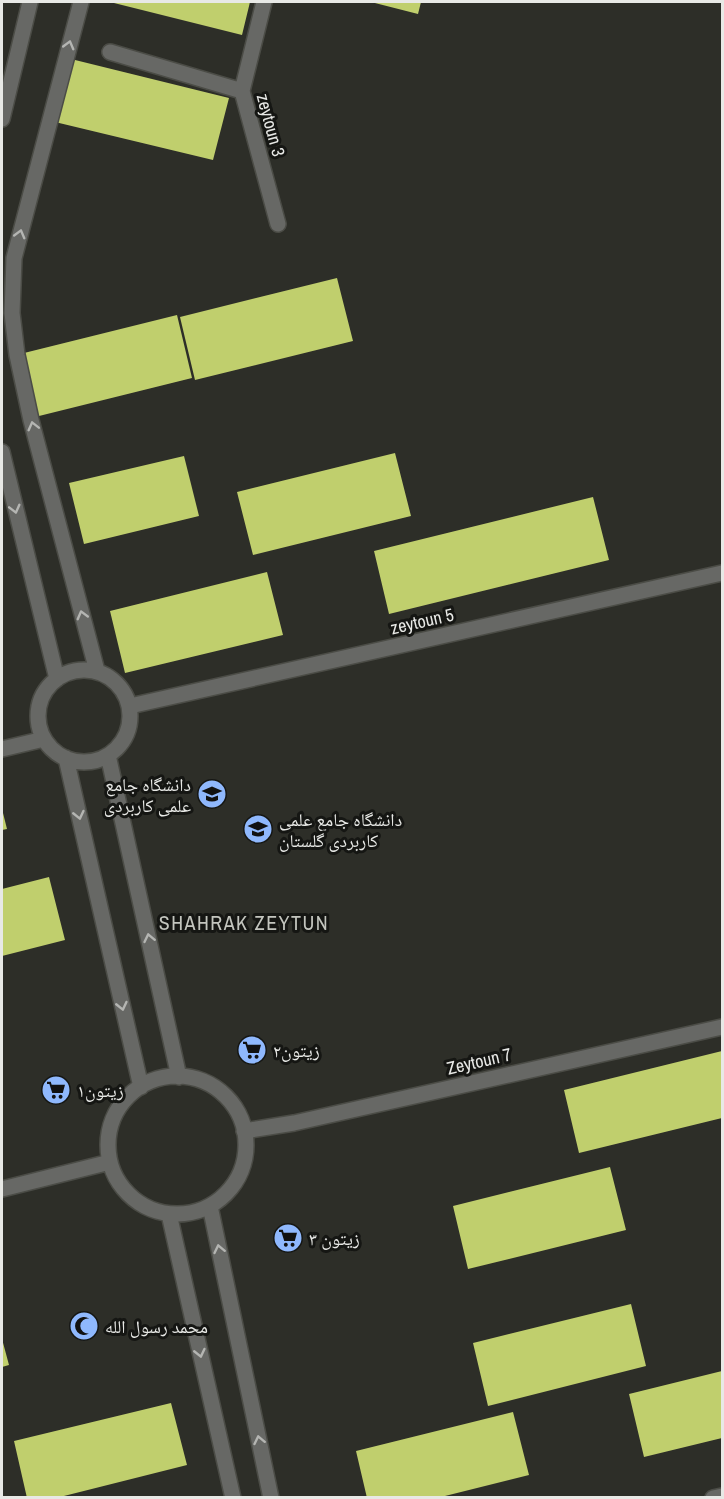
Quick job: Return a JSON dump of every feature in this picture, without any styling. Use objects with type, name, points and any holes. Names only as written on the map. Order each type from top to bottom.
[{"type":"street","points":[[2,119],[30,2]]},
{"type":"street","points":[[81,2],[14,258],[12,313],[17,355],[31,420],[97,671]]},
{"type":"street","name":"zeytoun 3","points":[[264,2],[242,91],[278,224]]},
{"type":"street","points":[[110,52],[242,91]]},
{"type":"street","points":[[2,452],[57,679]]},
{"type":"street","name":"zeytoun 5","points":[[130,706],[723,573]]},
{"type":"street","points":[[97,671],[119,685],[130,706],[131,718],[124,739],[108,755],[95,761],[80,762],[54,751],[44,739],[40,729],[39,706],[49,686],[57,679],[69,672],[97,671]]},
{"type":"street","points":[[2,749],[44,739]]},
{"type":"street","points":[[108,755],[179,1077]]},
{"type":"street","points":[[66,758],[141,1087]]},
{"type":"street","name":"Zeytoun 7","points":[[244,1131],[294,1123],[723,1027]]},
{"type":"street","points":[[179,1077],[198,1080],[216,1089],[234,1107],[244,1131],[246,1148],[235,1182],[224,1195],[210,1206],[190,1213],[169,1214],[146,1207],[127,1193],[110,1162],[108,1137],[122,1103],[141,1087],[159,1079],[179,1077]]},
{"type":"street","points":[[2,1189],[110,1162]]},
{"type":"street","points":[[210,1206],[271,1497]]},
{"type":"street","points":[[169,1214],[233,1497]]},
{"type":"street","points":[[713,1497],[723,1496]]},
{"type":"building","points":[[110,2],[250,2],[242,35]]},
{"type":"building","points":[[371,2],[421,2],[418,14]]},
{"type":"building","points":[[71,59],[229,98],[213,160],[55,122]]},
{"type":"building","points":[[337,278],[353,341],[195,380],[180,317]]},
{"type":"building","points":[[177,315],[192,378],[35,417],[20,354]]},
{"type":"building","points":[[395,453],[411,516],[253,555],[237,492]]},
{"type":"building","points":[[184,456],[199,516],[84,544],[69,483]]},
{"type":"building","points":[[593,497],[609,560],[389,614],[374,551]]},
{"type":"building","points":[[267,572],[283,635],[125,673],[110,611]]},
{"type":"building","points":[[2,809],[7,829],[2,830]]},
{"type":"building","points":[[49,877],[65,940],[2,956],[2,889]]},
{"type":"building","points":[[722,1051],[722,1118],[579,1153],[564,1090]]},
{"type":"building","points":[[610,1167],[626,1230],[468,1269],[453,1206]]},
{"type":"building","points":[[631,1304],[646,1366],[488,1406],[473,1343]]},
{"type":"building","points":[[2,1339],[9,1365],[2,1367]]},
{"type":"building","points":[[722,1371],[722,1438],[644,1457],[629,1394]]},
{"type":"building","points":[[171,1403],[187,1465],[56,1498],[27,1498],[14,1441]]},
{"type":"building","points":[[513,1412],[529,1475],[437,1498],[367,1498],[356,1451]]},
{"type":"place","name":"دانشگاه جامع علمی کاربردی","points":[[212,794]]},
{"type":"place","name":"دانشگاه جامع علمی کاربردی گلستان","points":[[258,829]]},
{"type":"place","name":"زیتون۲","points":[[252,1050]]},
{"type":"place","name":"زیتون۱","points":[[56,1090]]},
{"type":"place","name":"زیتون ۳","points":[[288,1238]]},
{"type":"place","name":"محمد رسول الله","points":[[84,1326]]},
{"type":"district","name":"SHAHRAK ZEYTUN","points":[[244,922]]}]
